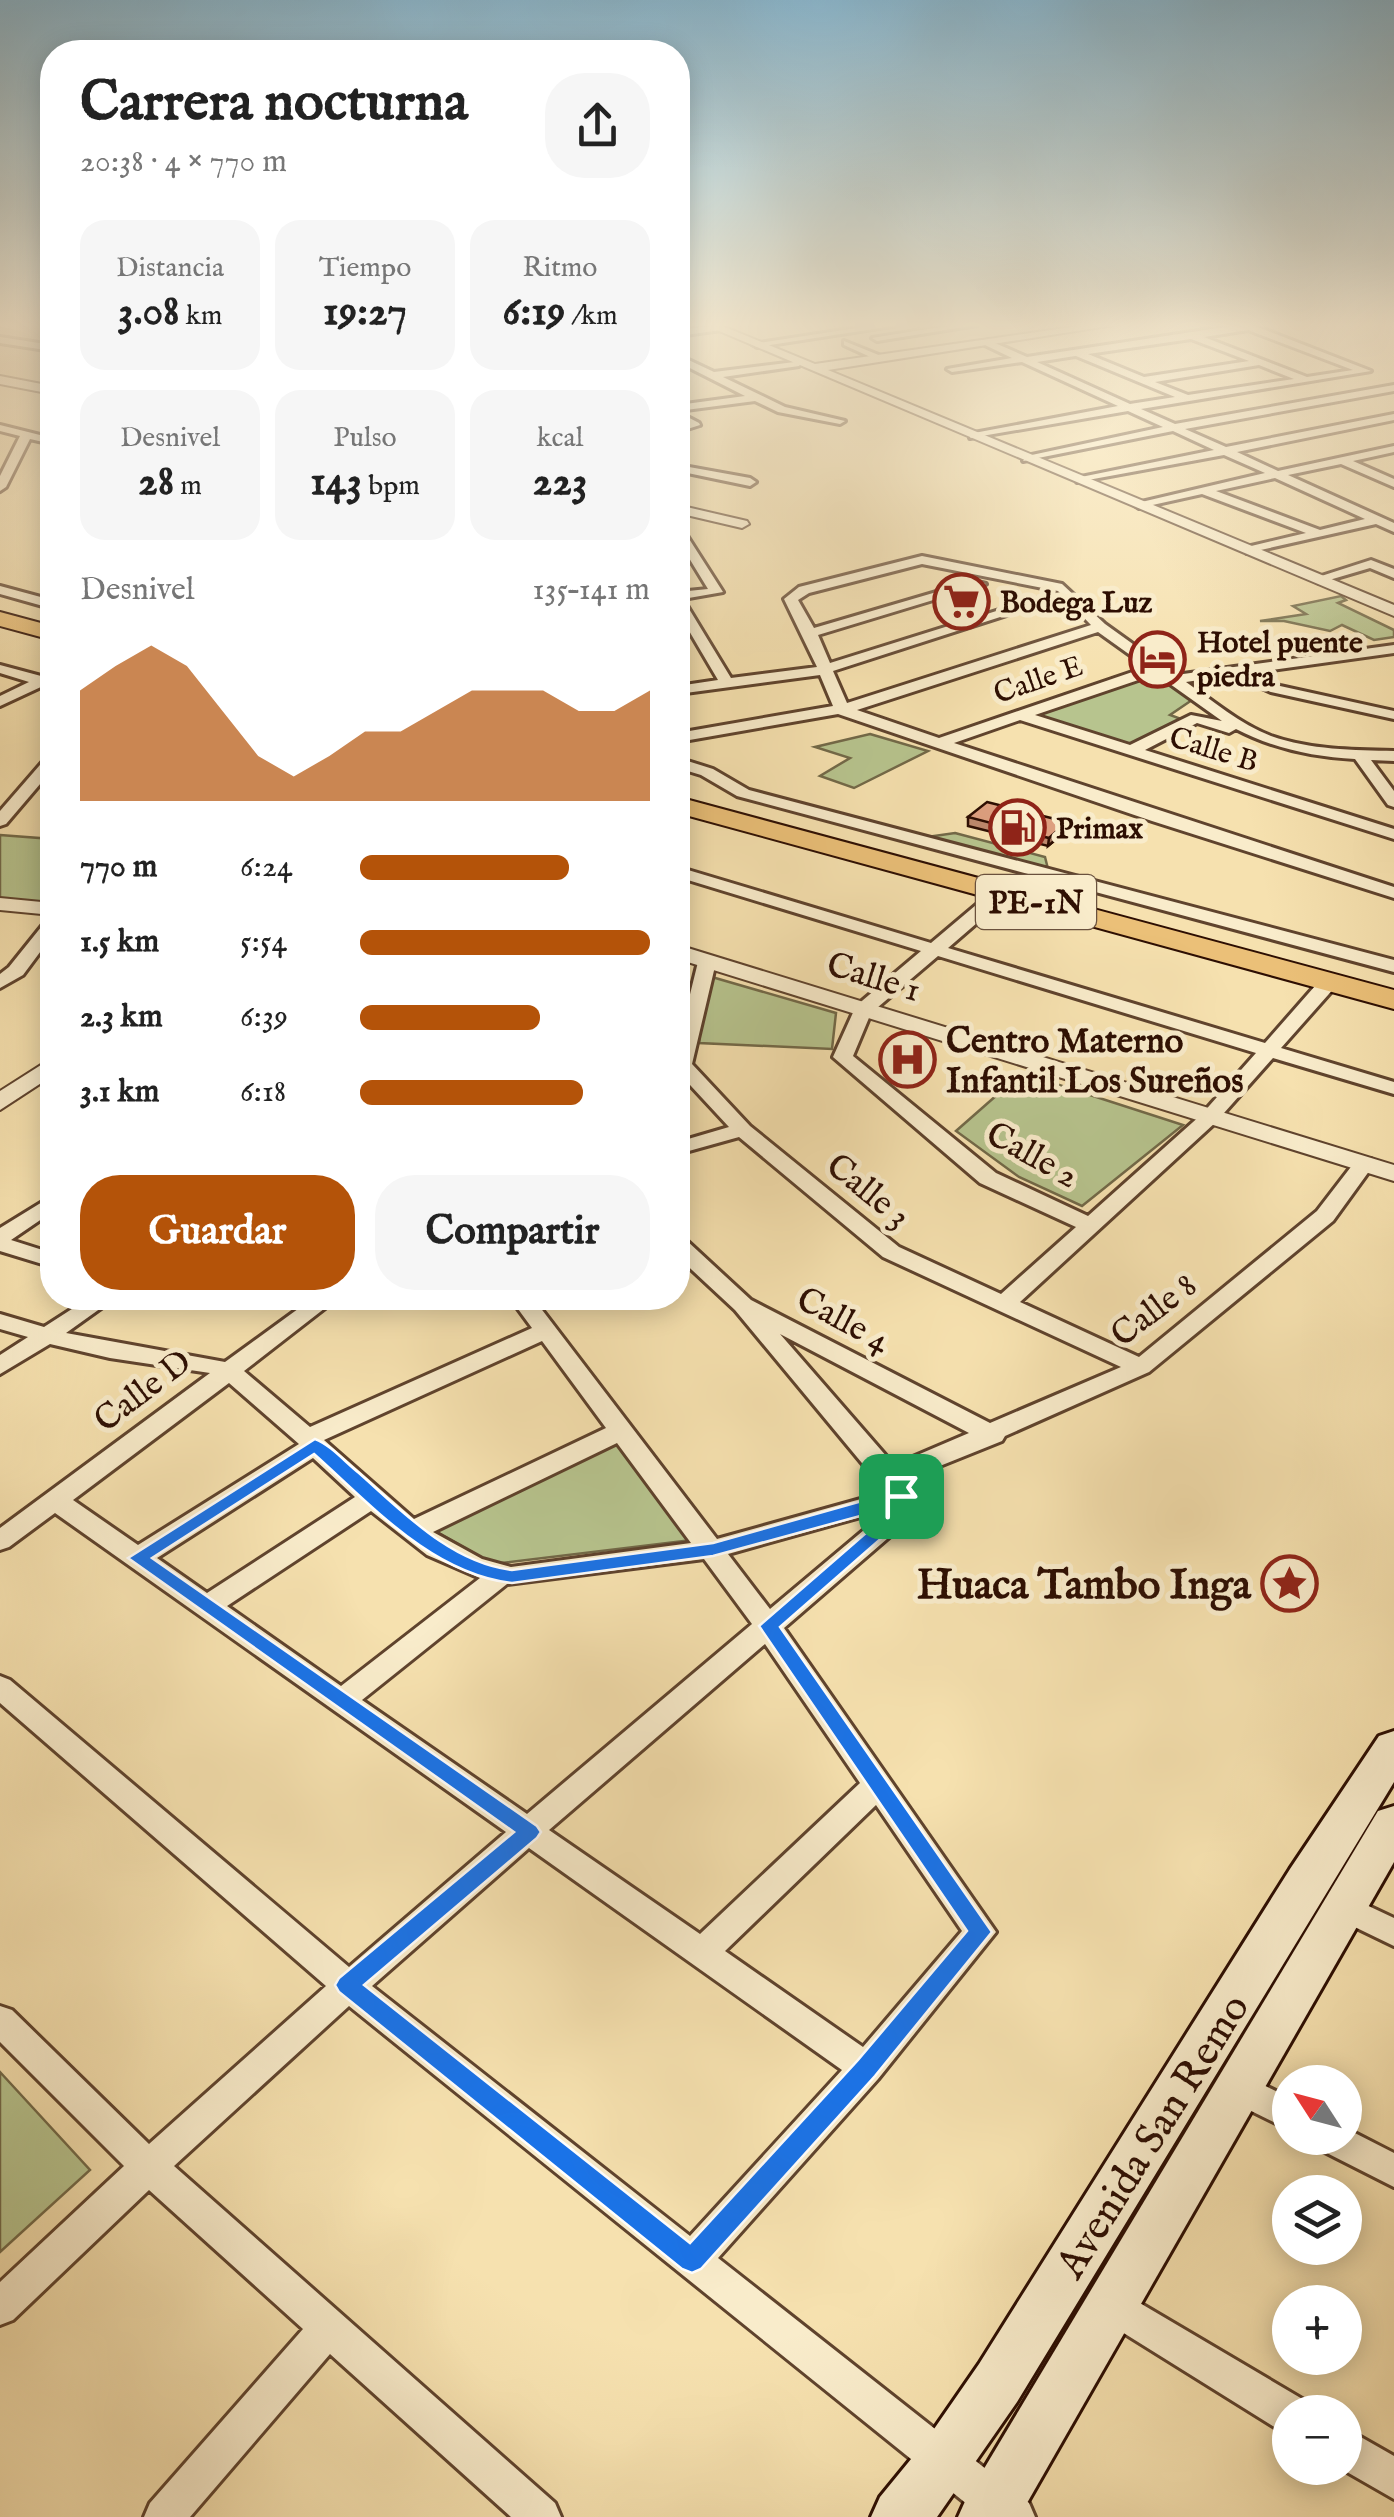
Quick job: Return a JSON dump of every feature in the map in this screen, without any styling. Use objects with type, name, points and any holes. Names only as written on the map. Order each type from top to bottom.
[{"type":"highway","points":[[0,610],[40,612]]},
{"type":"highway","points":[[0,619],[40,630]]},
{"type":"highway","name":"PE-1N","points":[[690,806],[1394,1000]]},
{"type":"highway","name":"PE-1N","points":[[690,806],[1394,988]]},
{"type":"main road","name":"Avenida San Remo","points":[[900,2517],[945,2462],[998,2383],[1306,1882],[1394,1747]]},
{"type":"main road","name":"Avenida San Remo","points":[[1000,2512],[1110,2304],[1394,1823]]},
{"type":"street","points":[[0,487],[23,442]]},
{"type":"street","points":[[989,442],[1394,611]]},
{"type":"street","points":[[1027,459],[1102,442]]},
{"type":"street","points":[[1212,442],[1394,528]]},
{"type":"street","points":[[1081,480],[1266,442]]},
{"type":"street","points":[[1139,504],[1394,449]]},
{"type":"street","points":[[1340,460],[1394,483]]},
{"type":"street","points":[[690,470],[750,482]]},
{"type":"street","points":[[1202,490],[1319,534]]},
{"type":"street","points":[[690,516],[741,529]]},
{"type":"street","points":[[1252,550],[1378,520]]},
{"type":"street","points":[[690,551],[716,592],[690,597]]},
{"type":"street","points":[[1270,741],[1230,720],[1100,628],[1062,588],[922,560],[793,595],[791,600],[810,632],[842,710],[1394,893]]},
{"type":"street","points":[[1319,578],[1371,564],[1394,574]]},
{"type":"street","points":[[895,566],[1077,605]]},
{"type":"street","points":[[810,632],[979,584]]},
{"type":"street","points":[[0,590],[40,609]]},
{"type":"street","points":[[690,688],[823,670],[1049,600]]},
{"type":"street","points":[[690,619],[728,683]]},
{"type":"street","points":[[690,736],[842,710],[1100,628]]},
{"type":"street","points":[[1174,679],[1394,648]]},
{"type":"street","points":[[1350,654],[1394,664]]},
{"type":"street","name":"Calle E","points":[[936,744],[1158,668]]},
{"type":"street","points":[[0,669],[40,678]]},
{"type":"street","points":[[1235,671],[1276,690],[1394,716]]},
{"type":"street","points":[[0,702],[40,684]]},
{"type":"street","name":"Calle B","points":[[1018,715],[1394,834]]},
{"type":"street","points":[[1130,751],[1196,718],[1270,741],[1362,758],[1394,756]]},
{"type":"street","points":[[1362,758],[1394,802]]},
{"type":"street","points":[[690,767],[707,772],[742,794],[1394,966]]},
{"type":"street","points":[[0,821],[40,775]]},
{"type":"street","points":[[690,876],[1394,1088]]},
{"type":"street","name":"Calle 2","points":[[1001,892],[863,1010],[843,1057],[988,1178],[1093,1226]]},
{"type":"street","points":[[0,904],[40,909]]},
{"type":"street","points":[[0,982],[16,970],[40,940]]},
{"type":"street","name":"Calle 1","points":[[690,956],[1394,1173]]},
{"type":"street","name":"Calle 3","points":[[690,1032],[707,962]]},
{"type":"street","points":[[1003,1305],[1209,1118],[1329,982]]},
{"type":"street","name":"Calle 3","points":[[690,1074],[743,1130],[891,1252],[1141,1367]]},
{"type":"street","points":[[0,1103],[40,1075]]},
{"type":"street","points":[[690,1145],[743,1130]]},
{"type":"street","name":"Calle 8","points":[[502,1576],[713,1549],[896,1487],[993,1435],[1141,1367],[1326,1216],[1364,1163]]},
{"type":"street","points":[[0,1241],[40,1213]]},
{"type":"street","points":[[0,1241],[40,1256]]},
{"type":"street","name":"Calle 4","points":[[690,1256],[743,1305],[993,1435]]},
{"type":"street","points":[[0,2307],[146,2165],[347,1985],[908,1507],[896,1487],[743,1305]]},
{"type":"street","points":[[0,1366],[86,1310]]},
{"type":"street","name":"Calle D","points":[[0,1541],[311,1310]]},
{"type":"street","points":[[532,1310],[713,1549],[980,1932],[866,2068],[692,2260]]},
{"type":"street","points":[[0,1321],[121,1354],[227,1370],[414,1530],[456,1560],[502,1576]]},
{"type":"street","points":[[138,1558],[311,1442],[548,1330]]},
{"type":"street","points":[[414,1530],[623,1430]]},
{"type":"street","points":[[207,1606],[374,1497]]},
{"type":"street","points":[[55,1500],[866,2068]]},
{"type":"street","points":[[342,1700],[502,1576]]},
{"type":"street","points":[[0,1687],[347,1985],[945,2462],[1000,2512]]},
{"type":"street","points":[[702,1953],[878,1784]]},
{"type":"street","points":[[1343,1907],[1394,1933]]},
{"type":"street","points":[[0,2020],[146,2165],[542,2517]]},
{"type":"street","points":[[1239,2088],[1272,2106]]},
{"type":"street","points":[[1362,2155],[1394,2172]]},
{"type":"street","points":[[1110,2304],[1272,2403]]},
{"type":"street","points":[[164,2517],[329,2327]]},
{"type":"street","points":[[1362,2459],[1394,2479]]},
{"type":"green space","points":[[1341,596],[1346,600],[1338,603],[1394,630],[1394,637],[1374,640],[1342,625],[1330,631],[1284,621],[1260,621],[1306,614],[1293,606]]},
{"type":"green space","points":[[1148,676],[1159,676],[1192,700],[1170,715],[1181,719],[1126,747],[1029,717]]},
{"type":"green space","points":[[870,734],[928,751],[854,788],[820,776],[850,758],[815,747]]},
{"type":"green space","points":[[955,833],[1045,857],[1049,873],[913,839]]},
{"type":"green space","points":[[0,835],[40,838],[40,908],[0,904]]},
{"type":"green space","points":[[705,975],[836,1013],[832,1049],[699,1043]]},
{"type":"green space","points":[[1022,1073],[1183,1125],[1082,1206],[1019,1177],[956,1131]]},
{"type":"green space","points":[[615,1441],[692,1540],[493,1564],[430,1528]]},
{"type":"green space","points":[[0,2072],[90,2170],[0,2252]]},
{"type":"building","points":[[987,802],[1067,822],[1049,838],[968,817]]},
{"type":"place","name":"Bodega Luz","points":[[961,602]]},
{"type":"place","name":"Hotel puente piedra","points":[[1158,659]]},
{"type":"place","name":"Primax","points":[[1017,828]]},
{"type":"place","name":"Centro Materno Infantil Los Sureños","points":[[907,1060]]},
{"type":"place","name":"Huaca Tambo Inga","points":[[1290,1583]]},
{"type":"route","points":[[315,1445],[404,1523],[456,1560],[492,1574],[512,1576],[713,1549],[901,1496],[908,1507],[768,1626],[980,1932],[866,2068],[692,2260],[347,1985],[530,1832],[138,1558],[315,1445]]}]
